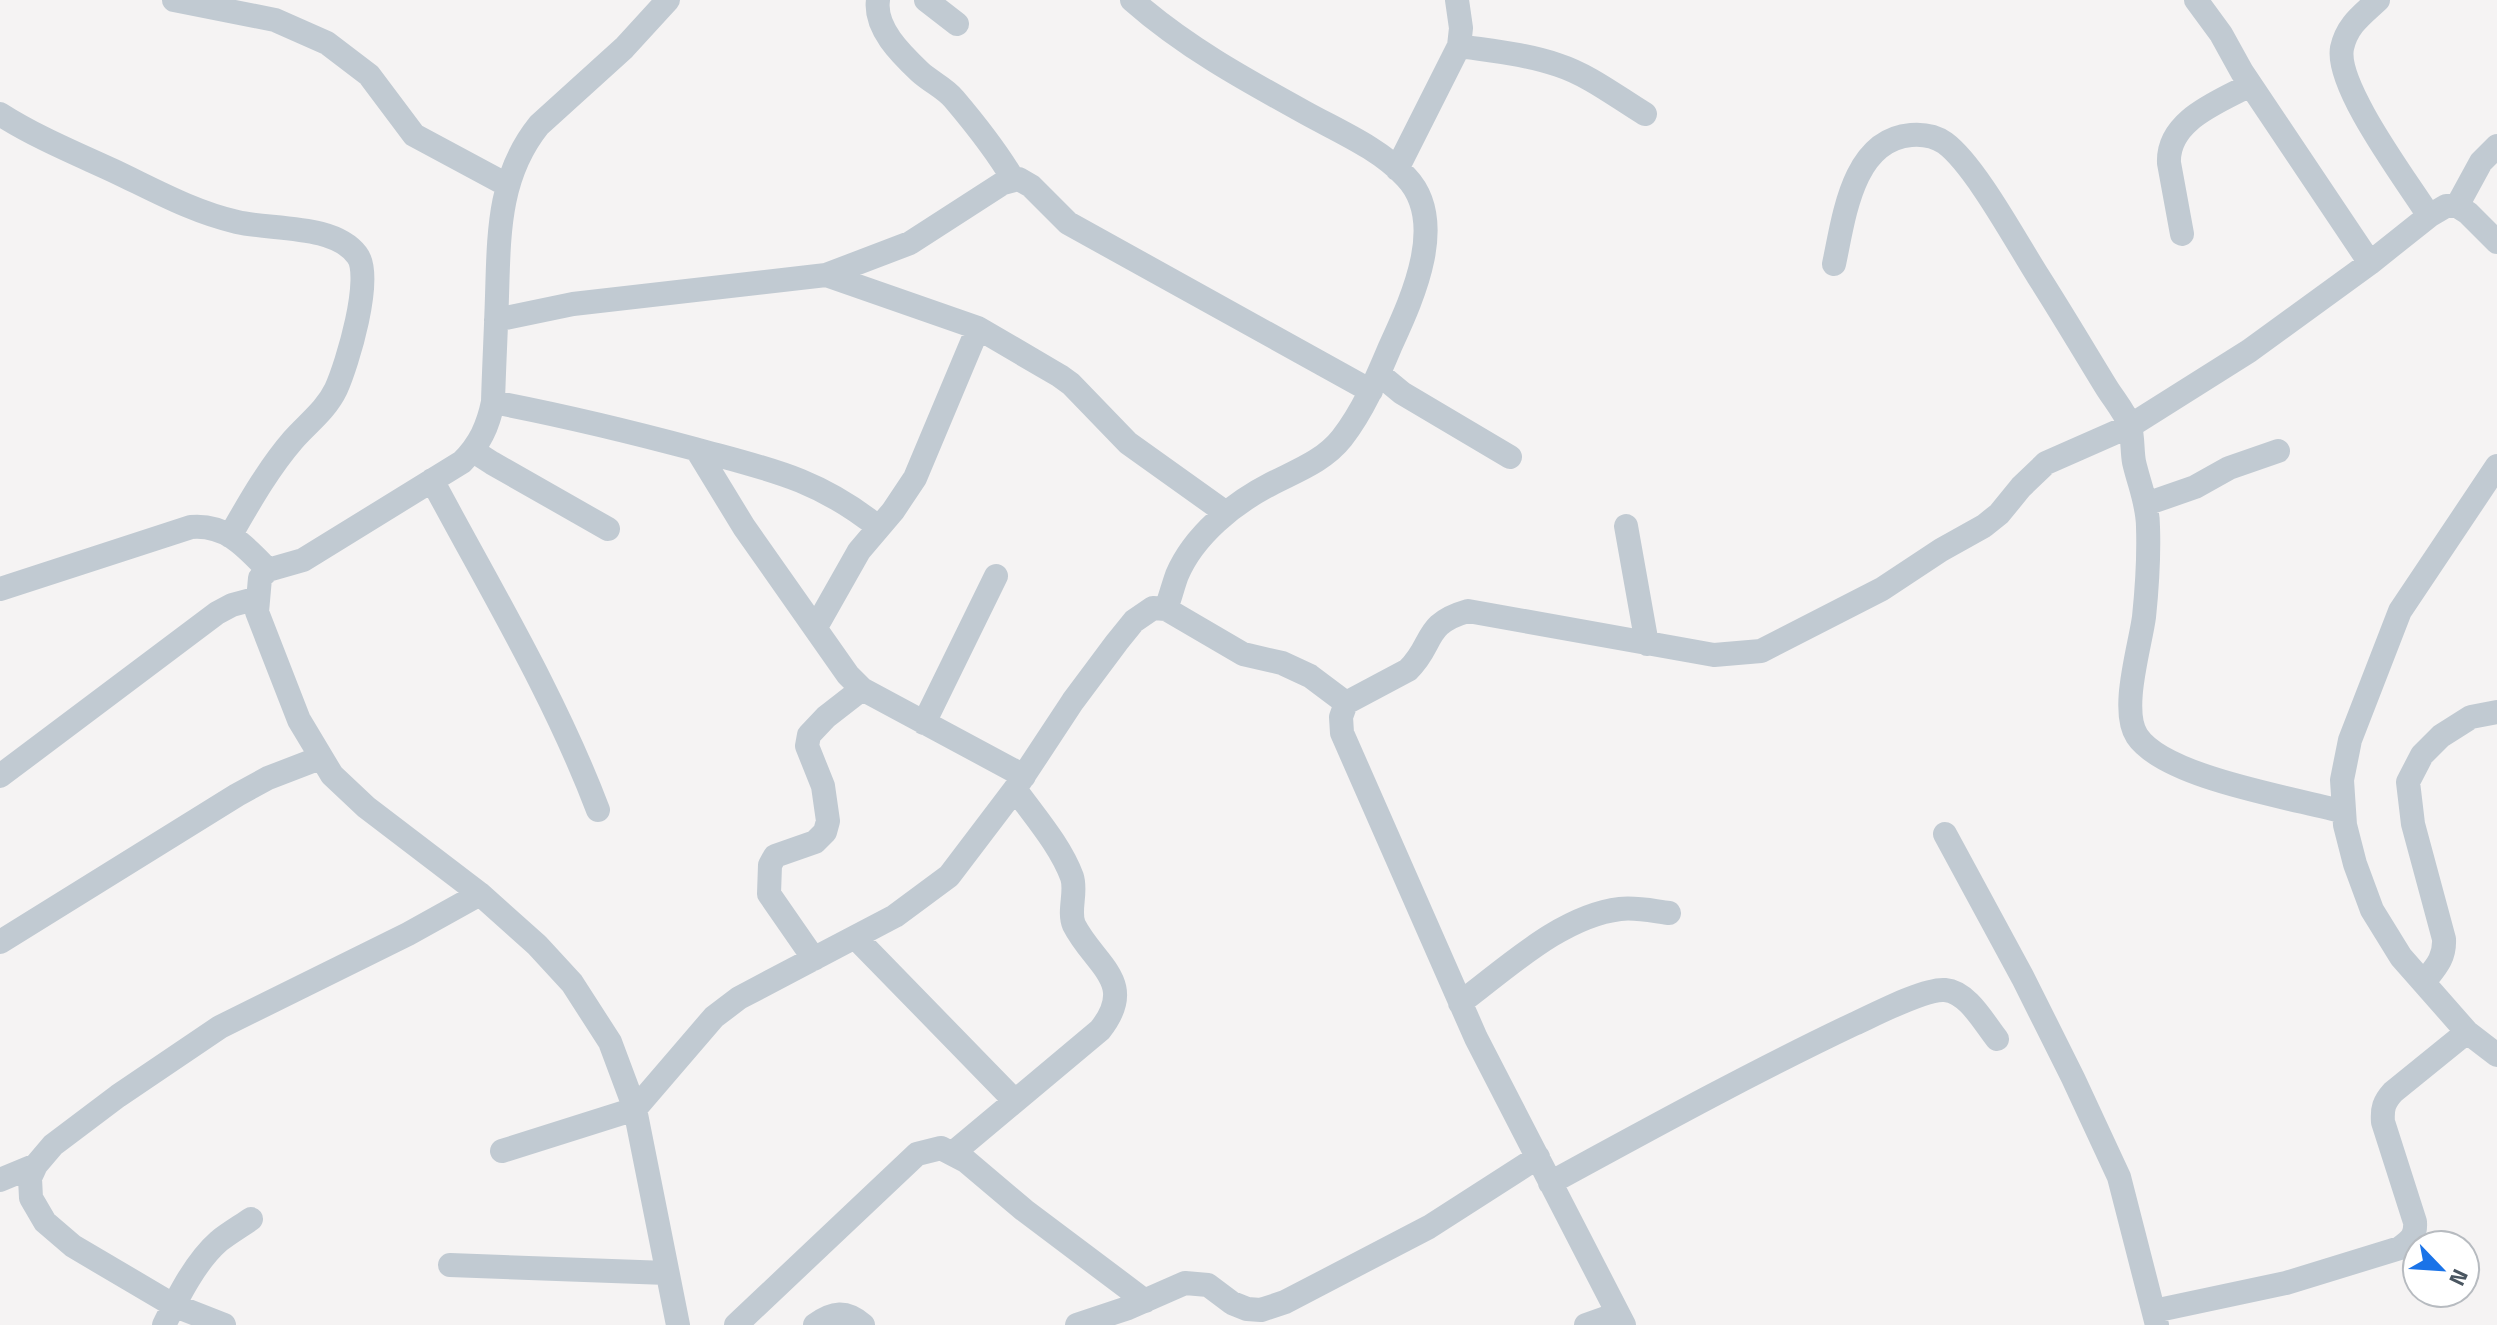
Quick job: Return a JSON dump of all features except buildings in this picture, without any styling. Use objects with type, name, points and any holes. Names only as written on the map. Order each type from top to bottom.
[{"type":"street","points":[[174,0],[275,20],[327,43],[369,75],[414,135],[507,185]]},
{"type":"street","points":[[668,0],[649,24],[539,125],[526,141],[507,185],[499,222],[493,402],[489,423],[475,448],[462,462],[303,560],[268,570],[260,578],[257,612],[299,720],[320,758],[348,791],[480,894],[537,945],[572,983],[610,1042],[635,1109],[678,1325]]},
{"type":"street","points":[[878,0],[879,20],[887,35],[920,72],[952,97],[997,152],[1013,179],[1031,186],[1068,223],[1375,382],[1402,393],[1510,457]]},
{"type":"street","points":[[926,0],[957,24]]},
{"type":"street","points":[[1132,0],[1182,42],[1366,147],[1397,169],[1417,193],[1426,234],[1420,273],[1410,303],[1375,382],[1341,439],[1324,455],[1254,493],[1226,513],[1192,550],[1178,573],[1166,609]]},
{"type":"street","points":[[1397,169],[1459,46],[1461,28],[1457,0]]},
{"type":"street","points":[[2196,0],[2370,263]]},
{"type":"street","points":[[2378,0],[2353,21],[2342,47],[2341,64],[2366,117],[2429,216]]},
{"type":"street","points":[[1459,46],[1538,58],[1561,66],[1582,75],[1645,114]]},
{"type":"street","points":[[2182,234],[2168,152],[2174,138],[2181,127],[2196,116],[2250,85]]},
{"type":"street","points":[[0,114],[33,134],[195,209],[248,225],[323,235],[356,253],[363,266],[364,292],[336,389],[313,421],[270,469],[230,536]]},
{"type":"street","points":[[1834,264],[1858,173],[1876,148],[1904,136],[1921,134],[1945,143],[1978,182],[2130,426],[2148,526],[2144,618],[2131,701],[2131,721],[2138,737],[2160,756],[2186,770],[2344,812]]},
{"type":"street","points":[[2457,206],[2481,162],[2497,146]]},
{"type":"street","points":[[496,320],[573,304],[826,275],[910,243],[973,201],[1013,179]]},
{"type":"street","points":[[1586,1325],[1620,1319],[1460,1003],[1347,748],[1341,717],[1346,703],[1408,670],[1416,662],[1436,626],[1450,616],[1468,611],[1714,655],[1761,651],[1874,594],[1992,520],[2046,463],[2130,426],[2249,351],[2446,206],[2457,206],[2497,242]]},
{"type":"street","points":[[826,275],[978,328],[1071,384],[1128,443],[1226,513]]},
{"type":"street","points":[[816,627],[859,551],[915,478],[978,328]]},
{"type":"street","points":[[493,402],[604,424],[774,470],[816,486],[849,504],[878,527]]},
{"type":"street","points":[[475,448],[478,454],[492,463],[608,529]]},
{"type":"street","points":[[697,450],[744,527],[848,675],[862,689],[924,723],[1020,783],[1065,863],[1075,892],[1072,921],[1116,990],[1116,1004],[1100,1030],[953,1153]]},
{"type":"street","points":[[2146,504],[2195,487],[2229,468],[2278,451]]},
{"type":"street","points":[[2497,466],[2400,611],[2350,740],[2342,780],[2344,812],[2355,864],[2372,910],[2401,957],[2467,1032],[2497,1055]]},
{"type":"street","points":[[432,480],[527,652],[576,752],[598,810]]},
{"type":"street","points":[[0,589],[191,527],[209,525],[241,543],[268,570]]},
{"type":"street","points":[[1626,526],[1647,644]]},
{"type":"street","points":[[924,723],[996,576]]},
{"type":"street","points":[[0,776],[217,613],[258,598]]},
{"type":"street","points":[[502,1151],[635,1109],[714,1017],[739,998],[895,916],[949,876],[1020,783],[1073,701],[1134,621],[1153,608],[1166,609],[1243,654],[1282,663],[1310,676],[1346,703]]},
{"type":"street","points":[[814,959],[769,894],[770,865],[775,856],[815,842],[825,832],[828,821],[823,786],[807,746],[809,735],[826,717],[862,689]]},
{"type":"street","points":[[2424,982],[2439,963],[2444,952],[2444,939],[2413,824],[2408,782],[2422,755],[2441,736],[2471,717],[2497,712]]},
{"type":"street","points":[[0,942],[247,789],[320,758]]},
{"type":"street","points":[[1945,834],[2037,1007],[2119,1177],[2168,1312],[2286,1283],[2400,1248],[2411,1241],[2416,1232],[2415,1222],[2383,1122],[2382,1110],[2393,1092],[2467,1032]]},
{"type":"street","points":[[224,1325],[169,1315],[73,1246],[45,1222],[31,1198],[30,1178],[36,1165],[53,1145],[118,1096],[220,1027],[408,934],[480,894]]},
{"type":"street","points":[[1460,1003],[1547,939],[1576,922],[1620,909],[1669,913]]},
{"type":"street","points":[[856,938],[1015,1101]]},
{"type":"street","points":[[1550,1183],[1727,1086],[1886,1009],[1926,993],[1944,989],[1957,993],[1997,1039]]},
{"type":"street","points":[[736,1325],[917,1154],[941,1148],[953,1153],[1145,1301]]},
{"type":"street","points":[[1232,1303],[1261,1310],[1285,1302],[1429,1227],[1538,1157]]},
{"type":"street","points":[[0,1180],[36,1165]]},
{"type":"street","points":[[169,1315],[208,1253],[251,1219]]},
{"type":"street","points":[[450,1265],[667,1273]]},
{"type":"street","points":[[1079,1325],[1185,1283],[1196,1282],[1219,1291],[1232,1303],[1246,1325]]},
{"type":"street","points":[[815,1325],[829,1316],[843,1313],[863,1325]]}]
